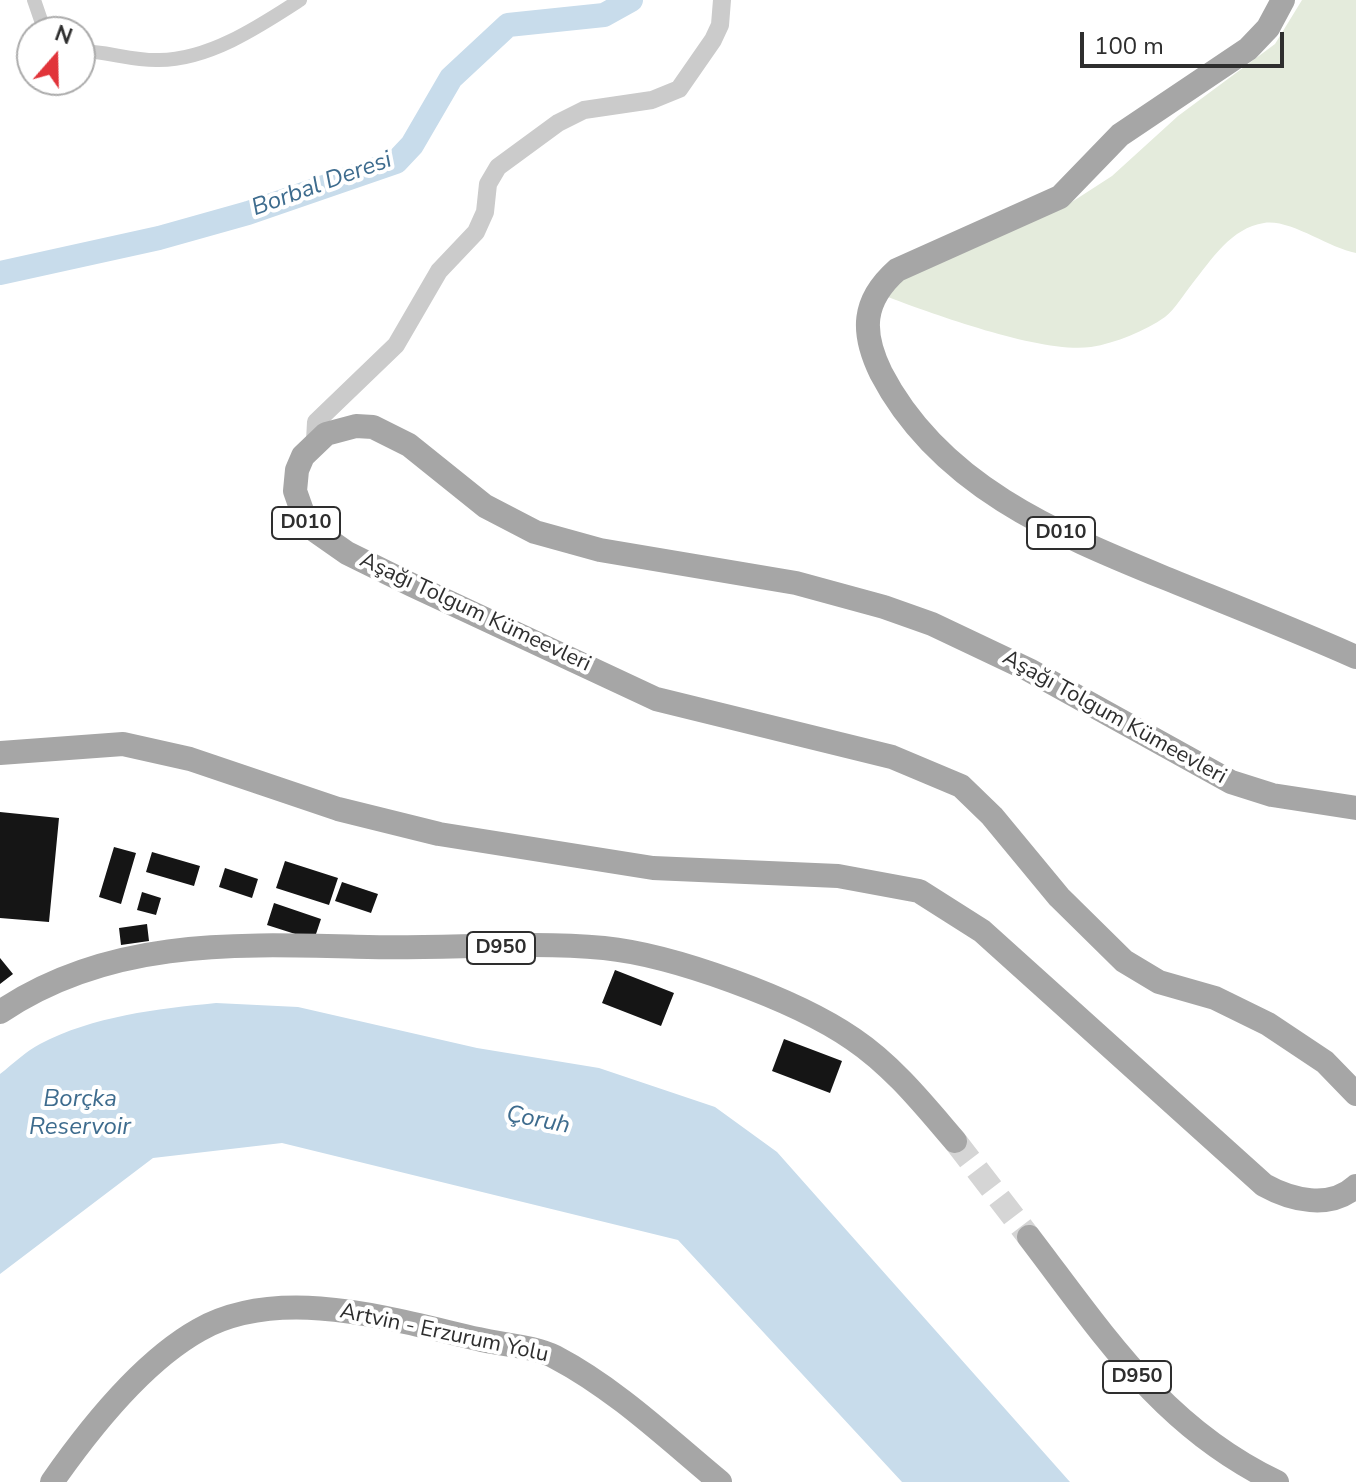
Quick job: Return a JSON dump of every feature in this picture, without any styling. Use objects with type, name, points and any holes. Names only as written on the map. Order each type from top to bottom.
[{"type":"main road","name":"D010","points":[[1283,0],[1268,28],[1248,49],[1120,135],[1060,197],[897,270],[880,285],[871,301],[867,320],[873,356],[889,388],[917,426],[946,457],[1001,501],[1093,548],[1356,657]]},
{"type":"main road","name":"Aşağı Tolgum Kümeevleri","points":[[1356,808],[1272,795],[1231,782],[1029,670],[932,624],[884,607],[796,583],[630,555],[535,532],[485,506],[409,445],[373,427],[341,429],[315,441],[297,470],[297,505],[307,525],[347,553],[656,699],[892,757],[961,786],[992,816],[1059,897],[1124,961],[1159,982],[1215,998],[1268,1024],[1325,1062],[1356,1094]]},
{"type":"main road","points":[[0,753],[123,744],[165,752],[338,809],[439,834],[653,868],[838,876],[919,891],[982,931],[1264,1185],[1297,1198],[1317,1201],[1334,1198],[1356,1186]]},
{"type":"main road","name":"D950","points":[[0,1012],[62,978],[109,962],[171,949],[248,945],[605,948],[636,953],[757,992],[851,1038],[898,1077],[955,1141]]},
{"type":"main road","name":"D950","points":[[1029,1237],[1124,1362],[1173,1414],[1206,1441],[1277,1482]]},
{"type":"main road","name":"Artvin - Erzurum Yolu","points":[[52,1482],[71,1454],[154,1360],[200,1329],[256,1310],[338,1309],[553,1356],[626,1404],[720,1482]]},
{"type":"street","points":[[96,53],[159,60],[198,53],[262,25],[300,0]]},
{"type":"street","points":[[315,441],[316,422],[396,345],[439,271],[476,232],[485,212],[488,184],[498,167],[558,123],[584,110],[652,100],[679,89],[713,40],[720,25],[722,0]]},
{"type":"green space","points":[[1302,0],[1356,0],[1356,253],[1286,225],[1264,223],[1252,226],[1223,246],[1165,317],[1130,336],[1091,347],[1070,348],[1017,339],[885,296],[904,278],[1061,209],[1112,176],[1178,116],[1275,44]]},
{"type":"water","name":"Borçka Reservoir","points":[[216,1003],[298,1007],[477,1048],[599,1068],[715,1107],[777,1152],[1070,1482],[902,1482],[678,1240],[282,1143],[153,1158],[0,1274],[0,1074],[35,1047],[60,1034],[103,1020],[148,1011]]},
{"type":"building","points":[[0,812],[59,818],[49,922],[0,918]]},
{"type":"building","points":[[114,847],[136,853],[121,904],[99,897]]},
{"type":"building","points":[[152,852],[200,866],[194,886],[146,872]]},
{"type":"building","points":[[285,861],[338,878],[329,905],[276,888]]},
{"type":"building","points":[[225,868],[258,879],[252,898],[219,887]]},
{"type":"building","points":[[342,882],[378,894],[371,913],[335,901]]},
{"type":"building","points":[[142,892],[161,898],[156,915],[137,910]]},
{"type":"building","points":[[274,903],[321,919],[314,940],[267,925]]},
{"type":"building","points":[[147,924],[149,941],[121,945],[119,928]]},
{"type":"building","points":[[0,958],[13,974],[0,984]]},
{"type":"building","points":[[615,970],[674,993],[661,1026],[602,1003]]},
{"type":"building","points":[[784,1039],[842,1061],[830,1093],[772,1071]]},
{"type":"waterway","name":"Borbal Deresi","points":[[0,273],[159,238],[248,213],[396,162],[412,145],[451,78],[508,25],[604,15],[631,0]]},
{"type":"tunnel","points":[[955,1141],[1029,1237]]},
{"type":"water label","name":"Çoruh","points":[[538,1121]]}]
